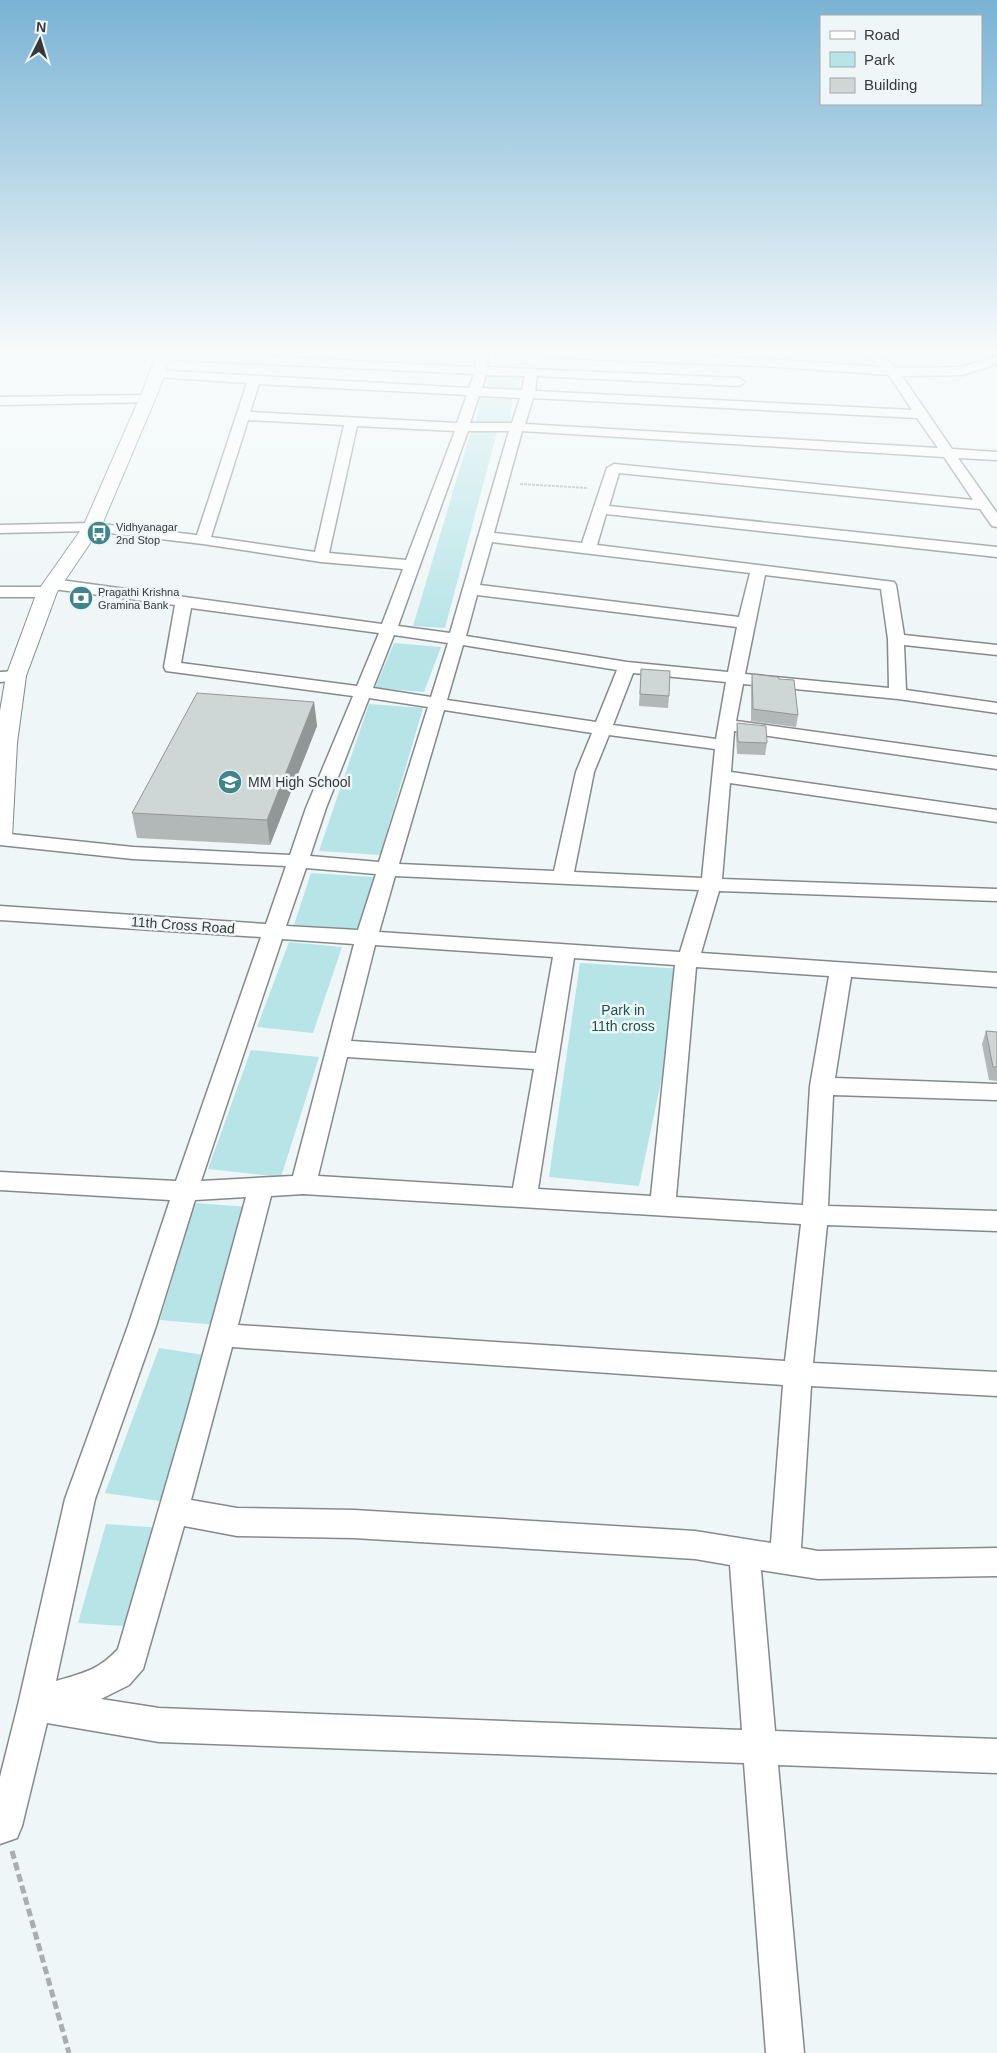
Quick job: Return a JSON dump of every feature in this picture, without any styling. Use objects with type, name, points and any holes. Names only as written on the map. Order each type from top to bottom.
[{"type":"street","points":[[126,449],[92,527],[50,588],[8,676],[6,743],[0,829],[133,853],[298,861],[386,869],[711,885],[997,895]]},
{"type":"street","points":[[203,540],[232,449]]},
{"type":"street","points":[[321,557],[345,449]]},
{"type":"street","points":[[2,1827],[35,1705],[80,1499],[142,1326],[185,1191],[316,808],[388,630],[454,449]]},
{"type":"street","points":[[303,1185],[366,937],[472,589],[511,449]]},
{"type":"street","points":[[588,548],[607,489],[613,459],[612,449]]},
{"type":"street","points":[[893,449],[997,456]]},
{"type":"street","points":[[945,449],[997,523]]},
{"type":"street","points":[[613,459],[984,505]]},
{"type":"street","points":[[601,509],[997,552]]},
{"type":"street","points":[[0,529],[92,527],[203,540],[321,557],[412,565]]},
{"type":"street","points":[[486,537],[888,585],[896,639],[898,694]]},
{"type":"street","points":[[664,1205],[684,979],[688,959],[711,885],[726,725],[746,623],[759,569]]},
{"type":"street","points":[[0,592],[50,588],[184,602],[457,639],[627,667],[898,694],[997,708]]},
{"type":"street","points":[[472,589],[746,623]]},
{"type":"street","points":[[184,602],[172,667],[362,692],[724,745]]},
{"type":"street","points":[[896,639],[997,650]]},
{"type":"street","points":[[563,877],[585,772],[627,667]]},
{"type":"street","points":[[726,725],[997,763]]},
{"type":"street","points":[[722,776],[997,816]]},
{"type":"street","name":"11th Cross Road","points":[[0,913],[997,980]]},
{"type":"street","points":[[524,1197],[565,950]]},
{"type":"street","points":[[785,1560],[798,1374],[815,1215],[822,1086],[841,969]]},
{"type":"street","points":[[338,1048],[547,1062]]},
{"type":"street","points":[[822,1086],[997,1092]]},
{"type":"street","points":[[0,1181],[185,1191],[303,1185],[815,1215],[997,1222]]},
{"type":"street","points":[[35,1705],[98,1684],[117,1674],[132,1658],[222,1335],[260,1187]]},
{"type":"street","points":[[222,1335],[798,1374],[997,1384]]},
{"type":"street","points":[[174,1510],[237,1522],[364,1524],[695,1545],[818,1565],[997,1562]]},
{"type":"street","points":[[744,1553],[785,2053]]},
{"type":"street","points":[[35,1705],[159,1725],[997,1756]]},
{"type":"path","points":[[502,482],[607,489]]},
{"type":"path","points":[[2,1827],[69,2053]]},
{"type":"green space","points":[[466,449],[493,449],[445,628],[413,626]]},
{"type":"green space","points":[[394,643],[441,647],[424,692],[375,688]]},
{"type":"green space","points":[[369,704],[423,708],[380,855],[319,851]]},
{"type":"green space","points":[[311,873],[374,877],[360,929],[294,925]]},
{"type":"green space","points":[[289,942],[342,947],[313,1033],[257,1027]]},
{"type":"green space","name":"Park in 11th cross","points":[[580,963],[685,969],[639,1186],[549,1177]]},
{"type":"green space","points":[[251,1050],[319,1057],[281,1177],[208,1169]]},
{"type":"green space","points":[[195,1203],[249,1207],[218,1325],[160,1320]]},
{"type":"green space","points":[[159,1348],[211,1356],[160,1501],[105,1493]]},
{"type":"green space","points":[[106,1524],[163,1528],[138,1627],[78,1623]]},
{"type":"building","points":[[641,669],[670,671],[669,696],[640,694]]},
{"type":"building","points":[[752,674],[794,680],[798,715],[753,709]]},
{"type":"building","name":"MM High School","points":[[197,693],[314,702],[267,820],[132,813]]},
{"type":"building","points":[[737,723],[766,726],[767,743],[738,742]]},
{"type":"building","points":[[986,1031],[997,1032],[997,1067],[993,1067]]},
{"type":"place","name":"Vidhyanagar 2nd Stop","points":[[99,533]]},
{"type":"place","name":"Pragathi Krishna Gramina Bank","points":[[81,598]]},
{"type":"place","name":"MM High School","points":[[230,782]]}]
